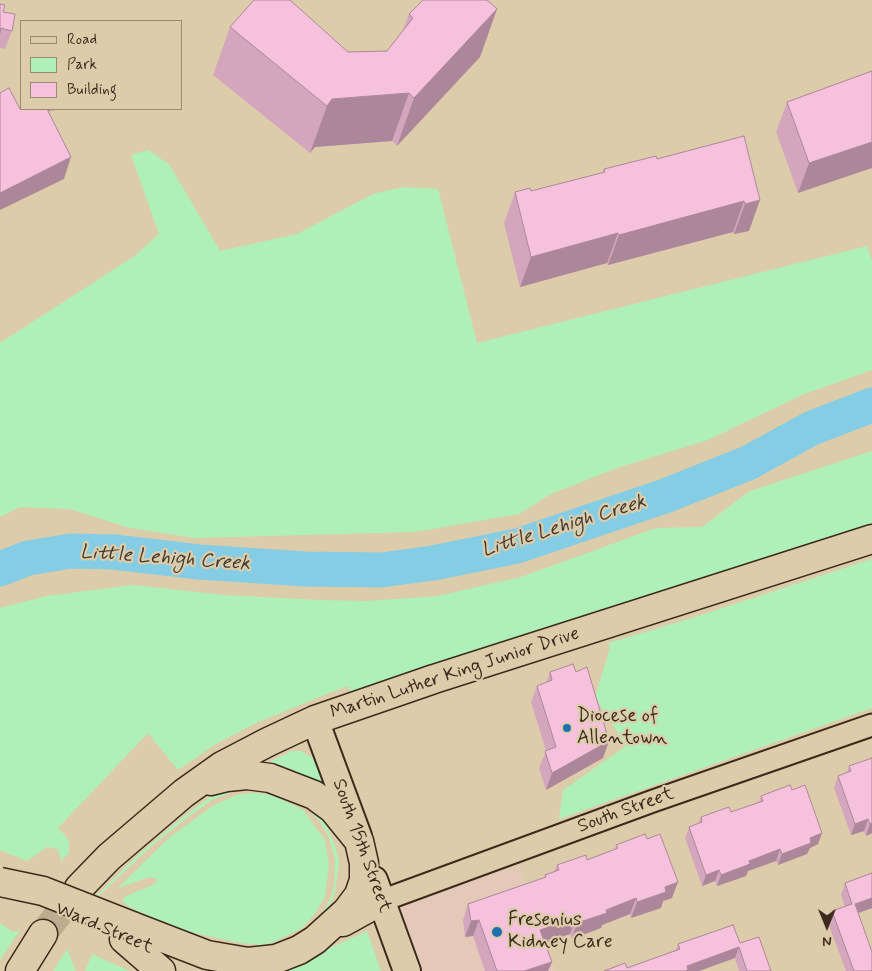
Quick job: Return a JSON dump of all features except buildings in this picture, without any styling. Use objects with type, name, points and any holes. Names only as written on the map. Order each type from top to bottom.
[{"type":"main road","name":"Martin Luther King Junior Drive","points":[[79,888],[109,857],[184,793],[222,766],[315,720],[400,690],[872,539]]},
{"type":"main road","points":[[128,933],[207,955],[248,962],[276,958],[299,950],[324,932],[347,912],[358,896],[364,880],[364,863],[359,841],[345,821],[314,795],[270,778],[247,775],[227,776],[216,779],[184,793]]},
{"type":"main road","name":"Ward Street","points":[[0,883],[128,933],[209,971]]},
{"type":"main road","points":[[324,932],[381,901]]},
{"type":"main road","points":[[128,933],[161,971]]},
{"type":"main road","points":[[20,971],[43,934]]},
{"type":"street","name":"South 15th Street","points":[[315,720],[407,971]]},
{"type":"street","name":"South Street","points":[[381,901],[654,801],[872,725]]},
{"type":"shaded area","points":[[519,865],[555,971],[415,971],[397,911],[404,904]]},
{"type":"green space","points":[[148,150],[169,164],[220,251],[297,234],[373,194],[403,187],[438,189],[477,343],[867,246],[872,261],[872,370],[802,395],[708,440],[617,468],[551,494],[519,514],[415,532],[194,538],[130,528],[70,509],[20,507],[0,517],[0,343],[136,255],[159,234],[131,155]]},
{"type":"green space","points":[[872,451],[872,523],[351,693],[348,686],[254,724],[216,744],[178,770],[148,733],[58,828],[69,840],[69,853],[61,861],[58,849],[47,847],[27,861],[0,850],[0,608],[47,596],[133,585],[225,595],[319,600],[367,601],[438,596],[521,577],[656,528],[702,527],[750,491]]},
{"type":"green space","points":[[872,559],[872,708],[559,819],[563,790],[626,746],[595,697],[610,648],[608,643],[689,619]]},
{"type":"green space","points":[[292,751],[301,751],[313,758],[326,790],[294,770],[269,762]]},
{"type":"green space","points":[[234,788],[281,789],[318,813],[325,822],[335,845],[339,861],[335,892],[327,913],[319,918],[328,904],[334,887],[335,859],[328,835],[319,820],[305,806],[277,792],[246,789],[237,790],[212,800],[188,817],[154,844],[93,899],[140,853],[183,817],[213,795]]},
{"type":"green space","points":[[253,793],[273,795],[303,810],[325,840],[329,864],[325,897],[314,915],[302,928],[274,942],[261,945],[240,943],[190,932],[141,913],[125,904],[122,900],[126,896],[155,884],[157,879],[150,877],[118,888],[170,837],[214,805],[237,795]]},
{"type":"green space","points":[[0,923],[13,932],[20,930],[0,960]]},
{"type":"green space","points":[[367,931],[381,971],[277,971],[290,970],[319,953]]},
{"type":"green space","points":[[67,949],[76,971],[53,971]]},
{"type":"green space","points":[[92,954],[107,961],[130,971],[85,971]]},
{"type":"waterway","name":"Little Lehigh Creek","points":[[0,569],[28,558],[71,551],[114,552],[199,562],[305,569],[381,570],[433,563],[517,546],[665,496],[748,463],[812,428],[872,405]]},
{"type":"tunnel","points":[[43,934],[79,888]]},
{"type":"place","name":"Diocese of Allentown","points":[[567,728]]},
{"type":"place","name":"Fresenius Kidney Care","points":[[497,932]]}]
